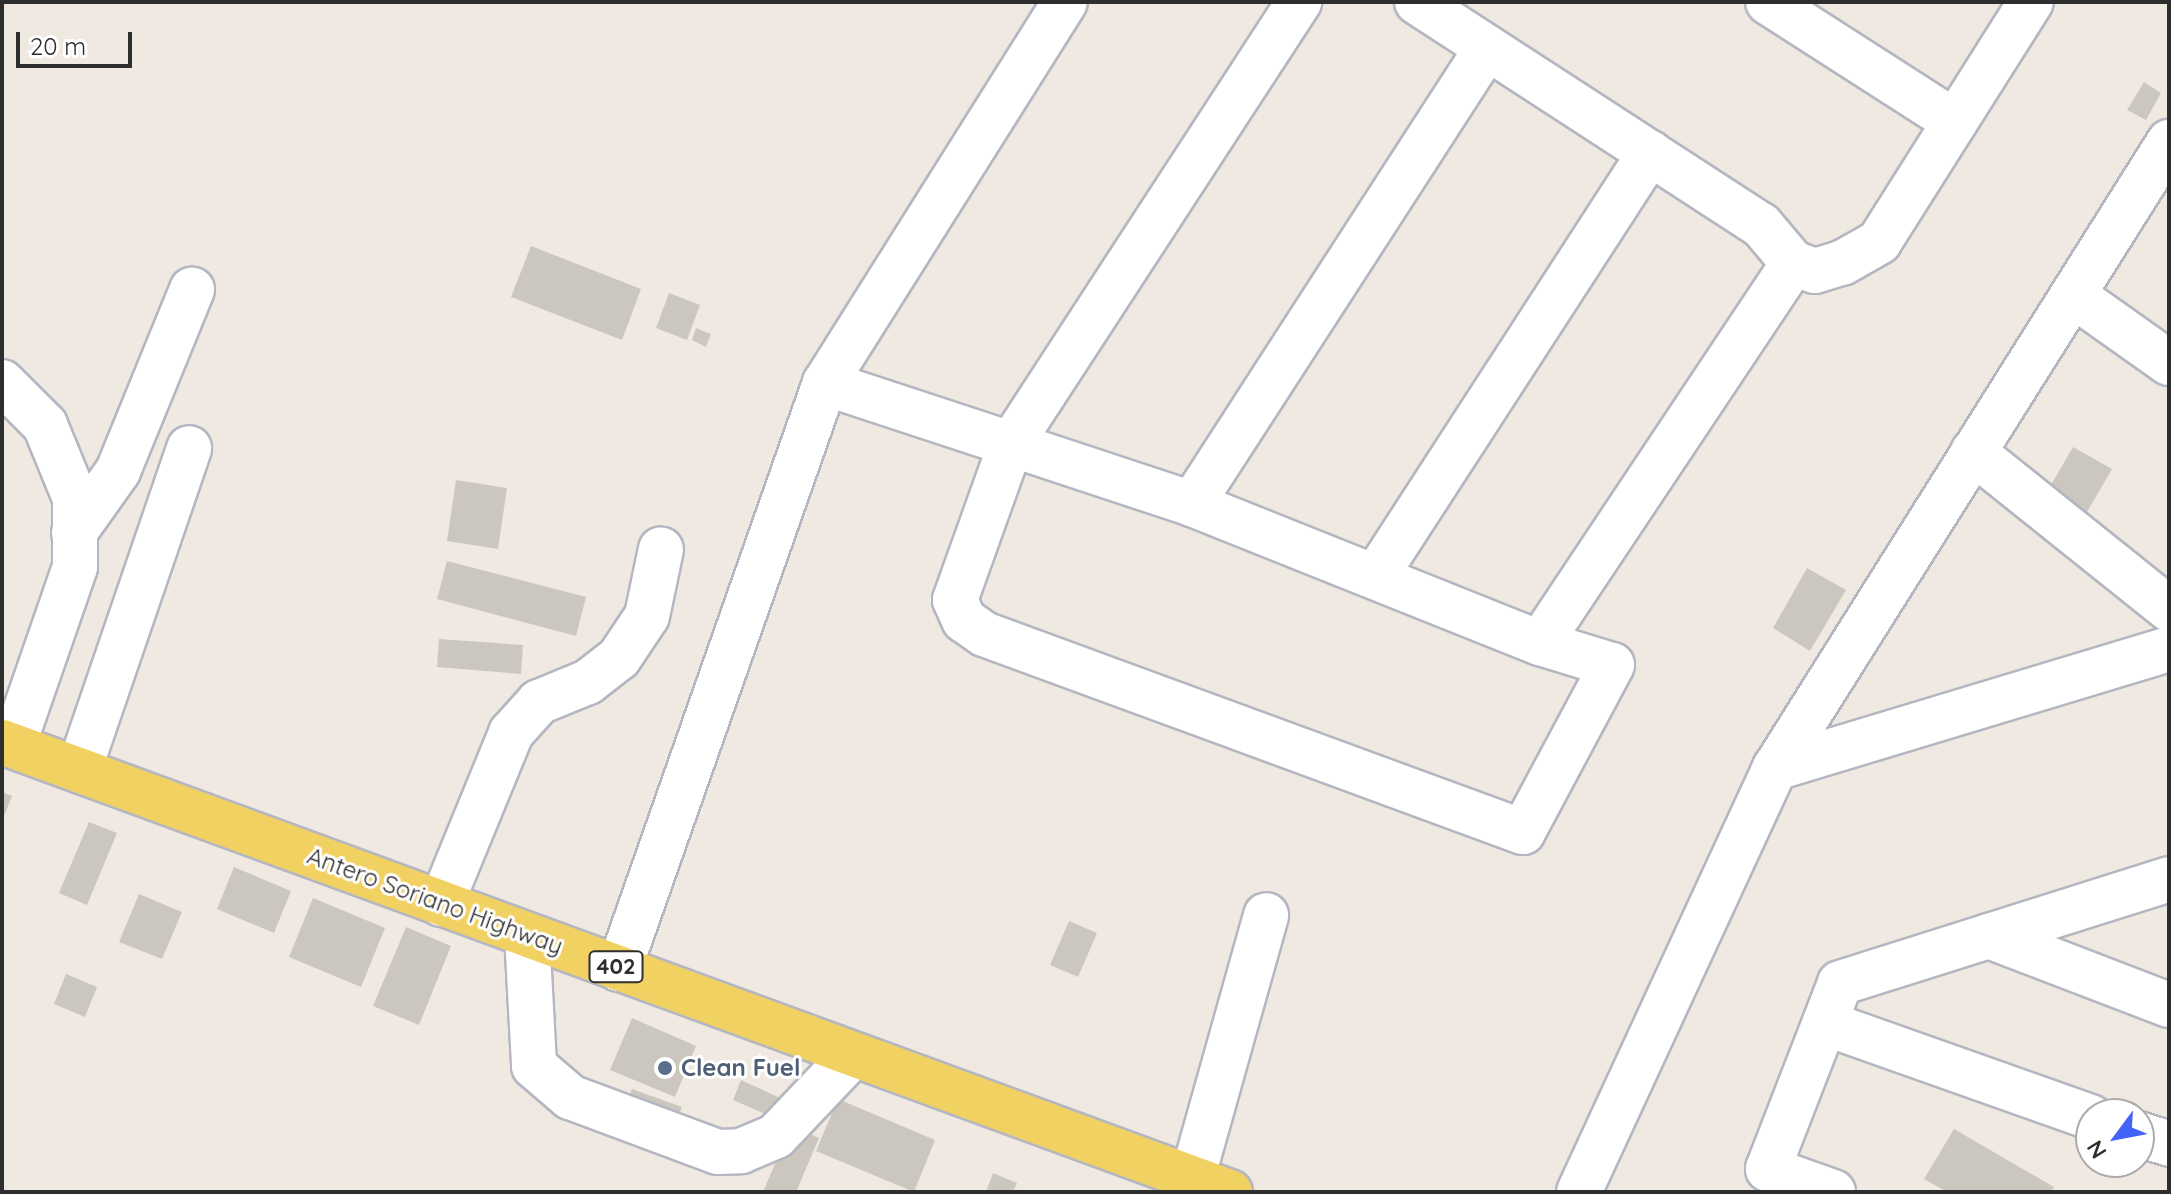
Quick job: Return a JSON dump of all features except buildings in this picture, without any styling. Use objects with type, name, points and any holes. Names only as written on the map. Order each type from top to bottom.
[{"type":"main road","name":"Antero Soriano Highway","points":[[8,744],[1211,1185]]},
{"type":"street","points":[[619,969],[825,383],[1065,2]]},
{"type":"street","points":[[825,383],[1011,444],[1192,504],[1377,574],[1540,643],[1612,665],[1523,832],[984,634],[964,620],[955,600],[1011,444],[1299,2]]},
{"type":"street","points":[[1417,2],[1761,225],[1793,263],[1815,271],[1842,263],[1879,242],[2031,2]]},
{"type":"street","points":[[1768,2],[1955,122]]},
{"type":"street","points":[[1192,504],[1487,48]]},
{"type":"street","points":[[1579,1192],[1775,768],[2169,142]]},
{"type":"street","points":[[1377,574],[1650,153]]},
{"type":"street","points":[[1540,643],[1793,263]]},
{"type":"street","points":[[74,533],[118,471],[192,290]]},
{"type":"street","points":[[2073,295],[2169,363]]},
{"type":"street","points":[[2,382],[45,425],[75,498],[75,567],[8,744]]},
{"type":"street","points":[[79,770],[189,448]]},
{"type":"street","points":[[1973,452],[2169,609]]},
{"type":"street","points":[[441,904],[511,733],[539,702],[588,682],[619,658],[647,616],[661,549]]},
{"type":"street","points":[[1775,768],[2169,649]]},
{"type":"street","points":[[1833,1192],[1768,1169],[1840,983],[2169,879]]},
{"type":"street","points":[[1211,1185],[1266,915]]},
{"type":"street","points":[[527,935],[534,1066],[570,1097],[703,1147],[741,1151],[776,1136],[853,1055]]},
{"type":"street","points":[[1989,936],[2169,1005]]},
{"type":"street","points":[[1825,1023],[2075,1111]]},
{"type":"place","name":"Clean Fuel","points":[[665,1068]]}]
